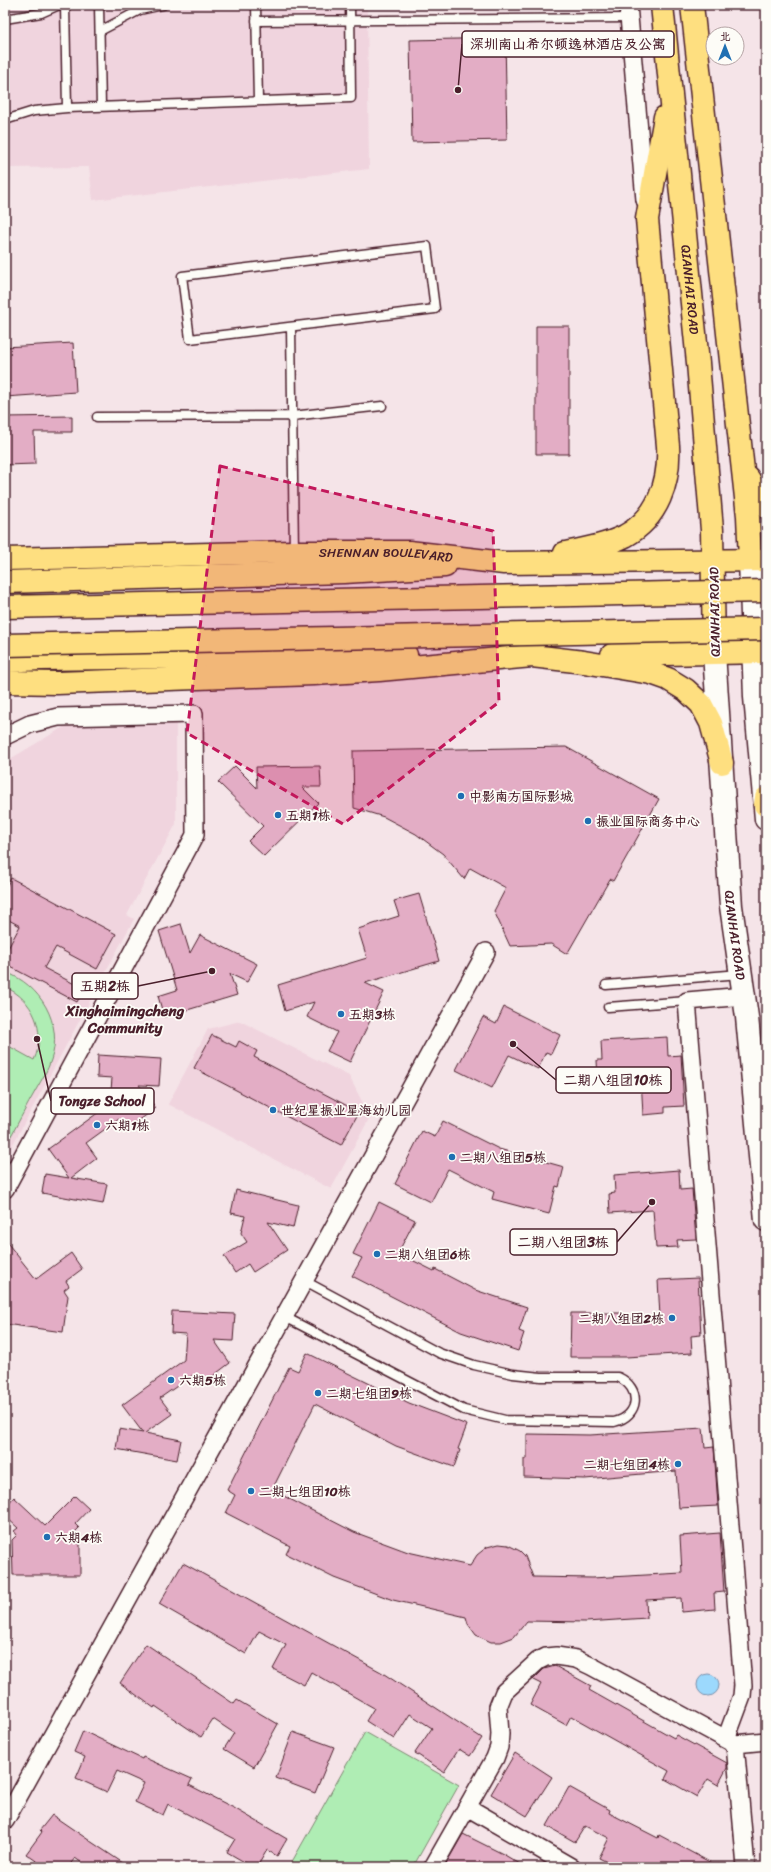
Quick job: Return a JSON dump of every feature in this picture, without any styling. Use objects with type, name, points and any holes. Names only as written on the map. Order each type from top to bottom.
[{"type":"main road","name":"QIANHAI ROAD","points":[[662,5],[698,363],[712,530],[714,653],[731,906],[744,996],[766,1220]]},
{"type":"main road","points":[[692,5],[748,516],[758,560],[760,652],[755,697],[766,807]]},
{"type":"main road","points":[[5,582],[344,572],[509,563],[580,550],[624,536],[638,527],[650,515],[665,486],[669,465],[646,218],[663,134],[669,82]]},
{"type":"main road","points":[[743,470],[766,507]]},
{"type":"main road","name":"SHENNAN BOULEVARD","points":[[5,559],[294,552],[409,552],[509,563],[758,560]]},
{"type":"main road","points":[[5,607],[766,591]]},
{"type":"main road","points":[[5,645],[766,629]]},
{"type":"main road","points":[[5,661],[40,659],[333,655],[532,656],[760,652]]},
{"type":"main road","points":[[5,682],[57,683],[314,674],[379,670],[532,656],[622,667],[651,673],[668,679],[686,690],[700,704],[711,722],[722,763]]},
{"type":"street","points":[[629,11],[646,218]]},
{"type":"street","points":[[5,736],[30,724],[58,717],[194,714],[195,835],[5,1189]]},
{"type":"street","points":[[5,1821],[486,952]]},
{"type":"street","points":[[744,996],[687,1001],[743,1686],[731,1741],[746,1867]]},
{"type":"street","points":[[433,1867],[495,1758],[499,1747],[500,1734],[498,1707],[500,1699],[504,1692],[538,1661],[546,1657],[565,1656],[591,1666],[731,1741],[766,1741]]},
{"type":"street","points":[[467,1806],[571,1867]]},
{"type":"lane","points":[[5,19],[41,13],[59,5]]},
{"type":"lane","points":[[65,5],[67,108]]},
{"type":"lane","points":[[99,5],[101,107]]},
{"type":"lane","points":[[100,31],[140,10],[163,5]]},
{"type":"lane","points":[[256,5],[258,101]]},
{"type":"lane","points":[[5,120],[34,111],[67,108],[351,98],[350,5]]},
{"type":"lane","points":[[256,21],[350,20],[629,11]]},
{"type":"lane","points":[[427,246],[435,309],[291,327],[190,339],[182,276],[427,246]]},
{"type":"lane","points":[[291,327],[294,552]]},
{"type":"lane","points":[[96,417],[292,416],[382,406]]},
{"type":"lane","points":[[606,985],[741,974]]},
{"type":"lane","points":[[608,1007],[687,1001]]},
{"type":"lane","points":[[284,1317],[464,1410],[505,1420],[614,1422],[625,1418],[634,1406],[634,1393],[632,1387],[618,1377],[541,1377],[514,1374],[474,1366],[439,1353],[305,1281]]},
{"type":"highlighted area","points":[[220,466],[493,531],[499,702],[343,824],[187,733]]},
{"type":"shaded area","points":[[5,5],[367,5],[369,169],[93,200],[89,167],[5,168]]},
{"type":"shaded area","points":[[176,724],[176,824],[127,915],[134,919],[5,1159],[5,762],[67,725]]},
{"type":"shaded area","name":"世纪星振业星海幼儿园","points":[[240,1021],[349,1076],[370,1117],[331,1189],[168,1104],[208,1029]]},
{"type":"green space","points":[[5,972],[18,978],[29,986],[46,1007],[54,1033],[54,1046],[48,1067],[5,1147],[5,1044],[34,1060],[38,1049],[39,1038],[35,1017],[30,1008],[15,992],[5,987]]},
{"type":"green space","points":[[365,1732],[459,1785],[413,1867],[289,1867]]},
{"type":"water","points":[[704,1674],[712,1674],[719,1681],[719,1689],[712,1696],[704,1696],[697,1689],[697,1681]]},
{"type":"building","points":[[505,38],[507,140],[412,142],[410,40]]},
{"type":"building","points":[[536,326],[569,326],[569,454],[536,454]]},
{"type":"building","points":[[73,343],[76,392],[5,397],[5,347]]},
{"type":"building","points":[[72,416],[72,432],[34,432],[35,464],[5,465],[5,417]]},
{"type":"building","points":[[566,747],[659,799],[613,881],[610,879],[567,954],[551,944],[510,946],[494,911],[506,888],[470,868],[464,879],[443,854],[416,834],[384,817],[354,808],[353,751]]},
{"type":"building","name":"五期1栋","points":[[235,766],[257,788],[256,767],[320,766],[321,787],[302,787],[318,803],[264,856],[248,841],[263,826],[218,782]]},
{"type":"building","points":[[11,878],[116,934],[97,969],[56,947],[44,968],[84,989],[77,1002],[5,964],[5,954],[20,926],[5,918],[5,889]]},
{"type":"building","points":[[419,894],[439,961],[365,983],[384,992],[350,1062],[327,1051],[337,1032],[307,1017],[314,1002],[285,1011],[278,985],[367,958],[358,929],[399,916],[394,901]]},
{"type":"building","points":[[181,924],[190,953],[200,935],[257,964],[247,982],[230,974],[237,995],[164,1017],[158,996],[177,990],[159,931]]},
{"type":"building","points":[[504,1007],[560,1035],[551,1054],[546,1052],[538,1069],[509,1055],[492,1088],[456,1070],[483,1017],[496,1024]]},
{"type":"building","points":[[212,1035],[236,1047],[239,1041],[257,1051],[254,1057],[359,1112],[341,1145],[194,1068]]},
{"type":"building","points":[[667,1037],[668,1056],[681,1055],[684,1106],[665,1107],[665,1113],[643,1115],[641,1077],[598,1080],[597,1060],[602,1060],[601,1041]]},
{"type":"building","name":"六期1栋","points":[[98,1055],[161,1059],[159,1086],[139,1085],[156,1108],[126,1130],[119,1119],[86,1143],[97,1158],[71,1178],[107,1184],[103,1204],[42,1193],[45,1174],[69,1178],[48,1149],[110,1104],[112,1078],[97,1077]]},
{"type":"building","points":[[443,1121],[499,1149],[564,1167],[559,1187],[556,1186],[549,1214],[492,1199],[494,1192],[448,1169],[431,1202],[395,1184],[422,1131],[435,1137]]},
{"type":"building","points":[[679,1170],[680,1190],[692,1189],[696,1239],[677,1240],[678,1247],[656,1248],[653,1210],[610,1213],[609,1194],[615,1193],[614,1175]]},
{"type":"building","points":[[236,1190],[298,1205],[293,1228],[268,1222],[287,1250],[253,1272],[248,1264],[235,1273],[224,1256],[247,1242],[241,1233],[245,1216],[231,1213]]},
{"type":"building","points":[[379,1202],[415,1220],[398,1253],[434,1271],[435,1269],[475,1290],[527,1307],[519,1331],[524,1333],[518,1351],[461,1332],[352,1276],[362,1258],[353,1254]]},
{"type":"building","points":[[5,1240],[36,1279],[71,1253],[82,1269],[66,1281],[69,1286],[64,1290],[68,1296],[63,1332],[5,1324]]},
{"type":"building","name":"二期八组团2栋","points":[[698,1278],[701,1335],[691,1336],[692,1353],[626,1357],[570,1357],[571,1313],[623,1313],[623,1319],[660,1317],[658,1280]]},
{"type":"building","name":"六期5栋","points":[[172,1311],[235,1314],[233,1341],[214,1340],[230,1363],[201,1385],[193,1375],[160,1398],[172,1414],[145,1433],[181,1440],[177,1460],[116,1449],[119,1429],[143,1433],[122,1405],[184,1360],[186,1334],[171,1333]]},
{"type":"building","points":[[307,1353],[409,1403],[467,1425],[458,1449],[460,1450],[454,1467],[396,1446],[315,1404],[272,1490],[354,1532],[408,1552],[470,1566],[477,1555],[487,1547],[499,1544],[508,1545],[520,1551],[525,1556],[533,1577],[592,1578],[682,1573],[680,1536],[720,1533],[724,1592],[714,1593],[715,1609],[682,1612],[681,1598],[646,1600],[647,1618],[586,1622],[527,1621],[514,1637],[501,1642],[491,1642],[476,1635],[468,1624],[466,1617],[393,1600],[334,1578],[286,1554],[290,1546],[226,1513],[235,1495],[227,1490],[289,1367],[298,1371]]},
{"type":"building","points":[[703,1428],[705,1448],[714,1447],[718,1506],[679,1508],[676,1471],[585,1479],[524,1477],[524,1459],[527,1459],[527,1434],[590,1435]]},
{"type":"building","name":"六期4栋","points":[[75,1496],[89,1509],[75,1524],[79,1528],[74,1533],[80,1538],[80,1575],[13,1575],[12,1540],[17,1535],[14,1531],[18,1528],[5,1516],[5,1507],[14,1497],[45,1526]]},
{"type":"building","points":[[183,1563],[381,1672],[482,1738],[470,1756],[459,1749],[444,1772],[415,1753],[432,1728],[410,1714],[394,1739],[366,1721],[374,1708],[311,1672],[304,1685],[273,1669],[286,1645],[259,1631],[246,1654],[159,1604]]},
{"type":"building","points":[[146,1644],[234,1704],[237,1700],[278,1724],[254,1767],[224,1749],[234,1733],[213,1719],[201,1737],[155,1706],[154,1708],[120,1683]]},
{"type":"building","points":[[555,1666],[591,1686],[589,1690],[674,1738],[676,1735],[727,1763],[727,1768],[718,1785],[708,1779],[697,1797],[665,1779],[669,1771],[571,1716],[566,1725],[530,1705],[541,1684],[533,1680],[544,1669]]},
{"type":"building","points":[[83,1731],[142,1759],[143,1757],[192,1779],[189,1785],[234,1808],[287,1839],[277,1856],[267,1850],[257,1867],[253,1867],[227,1852],[235,1839],[168,1804],[163,1815],[135,1802],[144,1783],[117,1771],[107,1792],[76,1778],[85,1757],[74,1752]]},
{"type":"building","points":[[293,1732],[334,1747],[315,1793],[276,1778]]},
{"type":"building","points":[[515,1753],[552,1777],[527,1816],[491,1794]]},
{"type":"building","points":[[569,1787],[610,1810],[609,1813],[658,1838],[659,1835],[719,1867],[617,1867],[599,1858],[609,1838],[585,1826],[575,1842],[547,1826]]},
{"type":"building","points":[[52,1815],[129,1867],[88,1867],[75,1858],[68,1867],[45,1867],[26,1854],[42,1832],[40,1830]]},
{"type":"building","points":[[463,1834],[503,1854],[525,1867],[444,1867]]},
{"type":"place","name":"深圳南山希尔顿逸林酒店及公寓","points":[[458,90]]},
{"type":"place","name":"中影南方国际影城","points":[[461,796]]},
{"type":"place","name":"五期1栋","points":[[278,815]]},
{"type":"place","name":"振业国际商务中心","points":[[588,821]]},
{"type":"place","name":"五期2栋","points":[[212,971]]},
{"type":"place","name":"五期3栋","points":[[341,1014]]},
{"type":"place","name":"Tongze School","points":[[37,1039]]},
{"type":"place","name":"二期八组团10栋","points":[[513,1044]]},
{"type":"place","name":"世纪星振业星海幼儿园","points":[[273,1110]]},
{"type":"place","name":"六期1栋","points":[[97,1125]]},
{"type":"place","name":"二期八组团5栋","points":[[452,1157]]},
{"type":"place","name":"二期八组团3栋","points":[[652,1202]]},
{"type":"place","name":"二期八组团6栋","points":[[377,1254]]},
{"type":"place","name":"二期八组团2栋","points":[[672,1318]]},
{"type":"place","name":"六期5栋","points":[[171,1380]]},
{"type":"place","name":"二期七组团9栋","points":[[318,1393]]},
{"type":"place","name":"二期七组团4栋","points":[[678,1464]]},
{"type":"place","name":"二期七组团10栋","points":[[251,1491]]},
{"type":"place","name":"六期4栋","points":[[47,1537]]},
{"type":"district","name":"Xinghaimingcheng Community","points":[[125,1020]]}]
